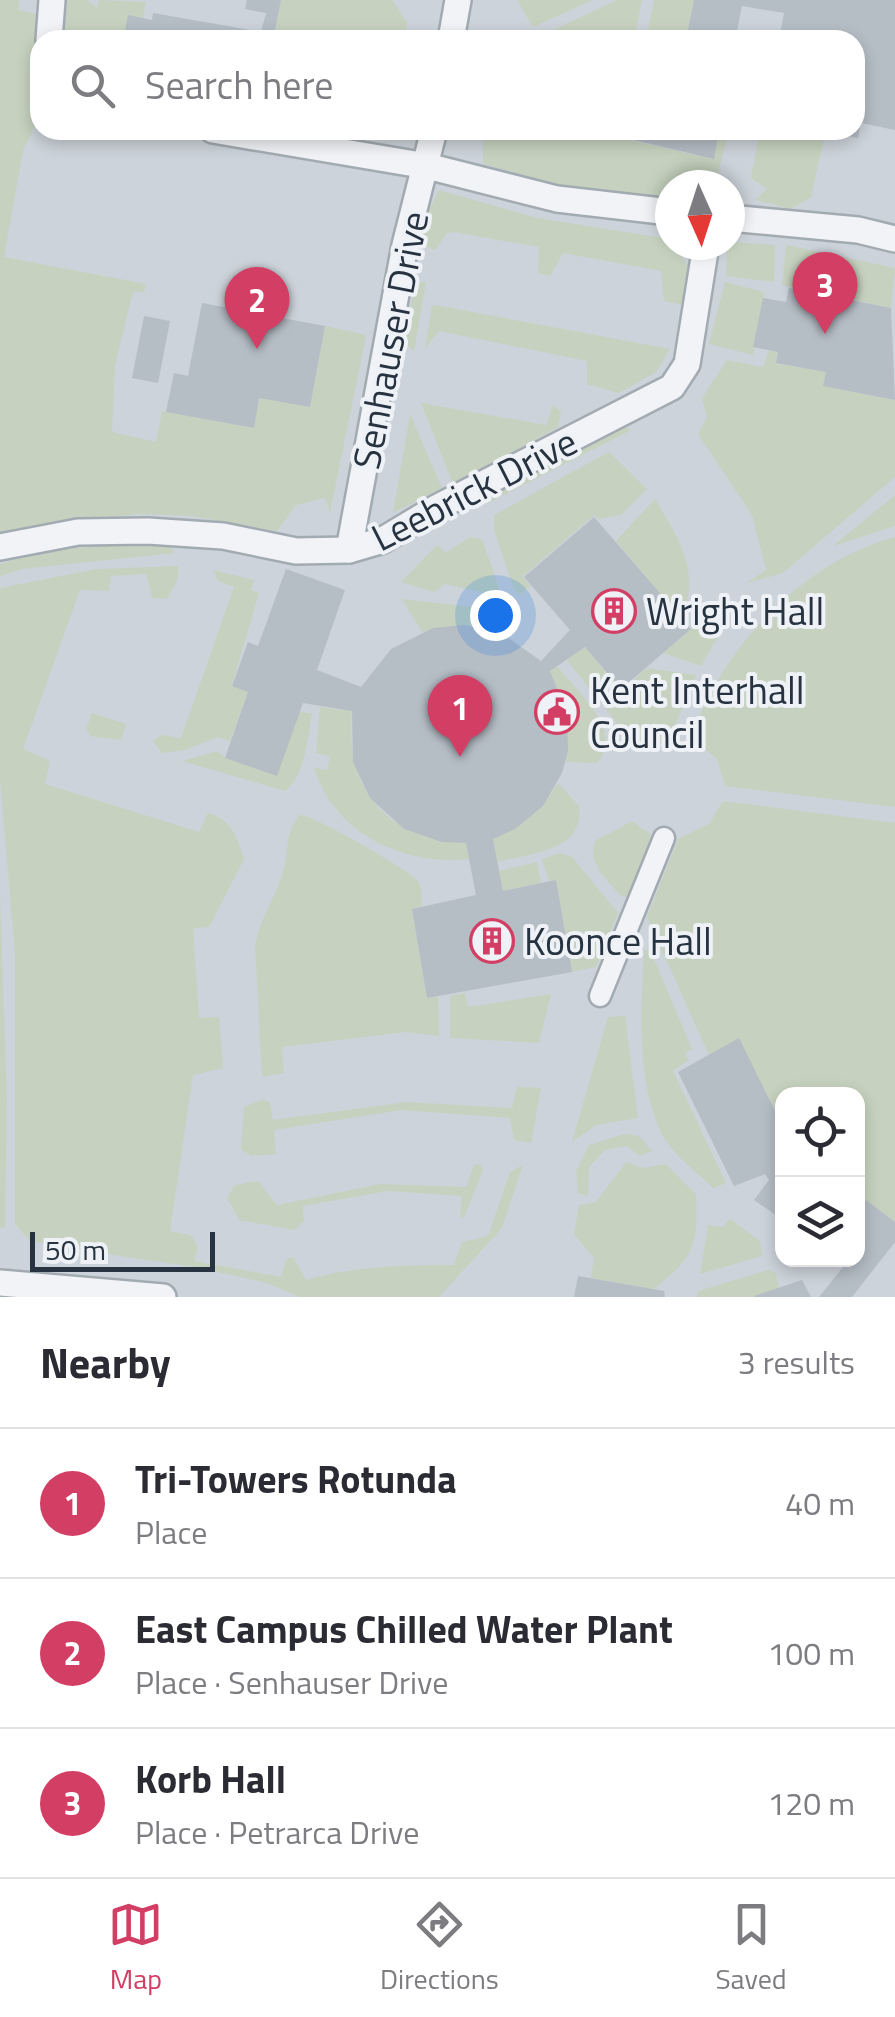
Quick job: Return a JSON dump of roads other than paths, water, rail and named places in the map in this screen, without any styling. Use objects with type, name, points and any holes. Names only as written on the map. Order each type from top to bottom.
[{"type":"street","points":[[49,30],[52,0]]},
{"type":"street","points":[[452,30],[458,0]]},
{"type":"street","points":[[272,140],[427,166],[557,199],[655,210]]},
{"type":"street","name":"Senhauser Drive","points":[[349,550],[405,245],[432,140]]},
{"type":"street","points":[[745,219],[858,230],[895,239]]},
{"type":"street","name":"Leebrick Drive","points":[[0,547],[78,532],[223,536],[296,551],[349,550],[383,540],[438,507],[672,387],[687,364],[704,260]]},
{"type":"street","points":[[600,996],[664,838]]},
{"type":"street","points":[[0,1284],[163,1297]]},
{"type":"place","name":"Korb Hall","points":[[825,334]]},
{"type":"place","name":"East Campus Chilled Water Plant","points":[[257,349]]},
{"type":"place","name":"Wright Hall","points":[[614,611]]},
{"type":"place","name":"Kent Interhall Council","points":[[557,712]]},
{"type":"place","name":"Tri-Towers Rotunda","points":[[460,757]]},
{"type":"place","name":"Koonce Hall","points":[[492,941]]}]
